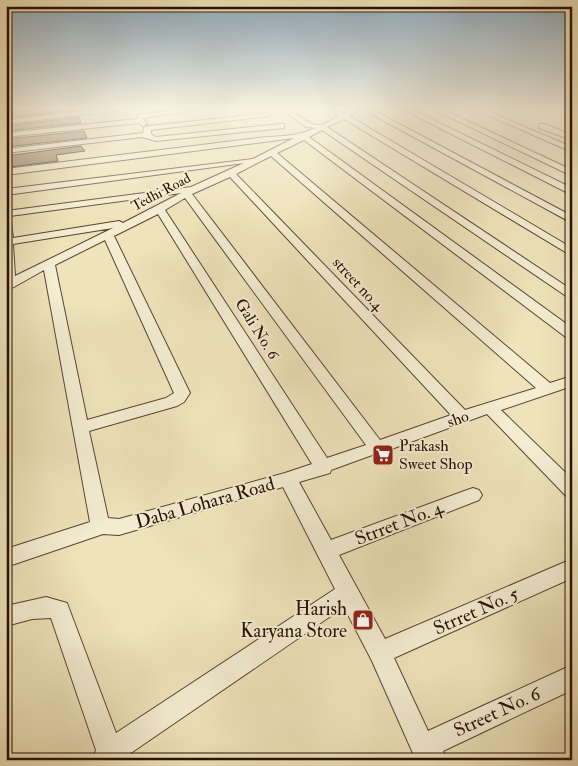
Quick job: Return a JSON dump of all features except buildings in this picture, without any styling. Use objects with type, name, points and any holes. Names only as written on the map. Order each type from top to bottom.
[{"type":"street","points":[[6,151],[45,146]]},
{"type":"street","points":[[6,172],[219,146]]},
{"type":"street","name":"Tedhi Road","points":[[8,284],[283,146]]},
{"type":"street","points":[[317,146],[572,335]]},
{"type":"street","points":[[350,146],[572,296]]},
{"type":"street","points":[[394,146],[572,253]]},
{"type":"street","points":[[434,146],[572,220]]},
{"type":"street","points":[[479,146],[572,192]]},
{"type":"street","points":[[513,146],[572,174]]},
{"type":"street","points":[[272,153],[563,386]]},
{"type":"street","points":[[6,192],[258,159]]},
{"type":"street","name":"street no.4","points":[[231,173],[462,417]]},
{"type":"street","points":[[8,284],[6,216],[191,191],[378,448]]},
{"type":"street","name":"Gali No. 6","points":[[160,209],[324,468]]},
{"type":"street","points":[[8,242],[136,221]]},
{"type":"street","points":[[82,427],[171,402],[179,398],[182,393],[108,235]]},
{"type":"street","points":[[49,264],[99,522],[103,526]]},
{"type":"street","name":"sho","points":[[288,479],[324,468],[462,417],[563,386]]},
{"type":"street","points":[[490,408],[572,491]]},
{"type":"street","name":"Daba Lohara Road","points":[[6,558],[103,526],[119,527],[288,479],[380,653],[428,753]]},
{"type":"street","name":"Strret No. 4","points":[[325,550],[472,495]]},
{"type":"street","name":"Strret No. 5","points":[[380,653],[572,568]]},
{"type":"street","points":[[6,616],[41,607],[51,607],[59,610],[110,757],[348,592]]},
{"type":"street","name":"Street No. 6","points":[[428,753],[572,677]]},
{"type":"place","name":"Prakash Sweet Shop","points":[[383,455]]},
{"type":"place","name":"Harish Karyana Store","points":[[363,620]]}]
